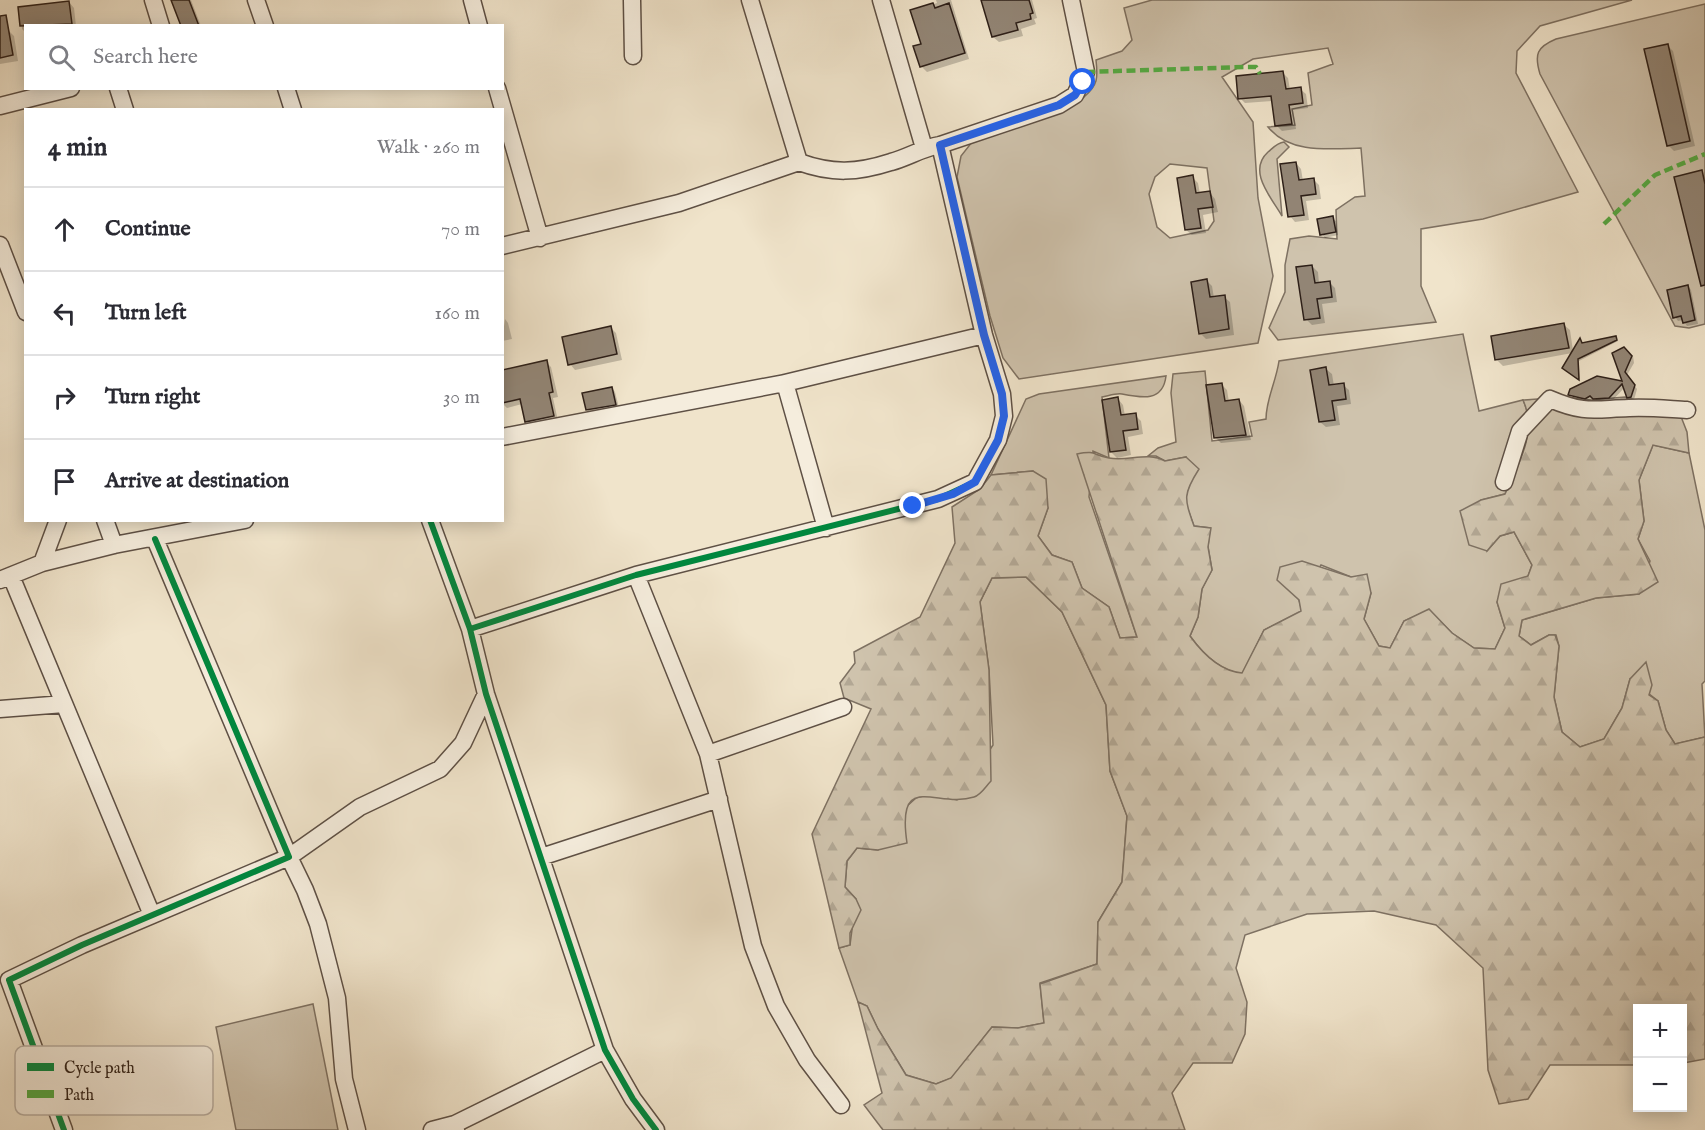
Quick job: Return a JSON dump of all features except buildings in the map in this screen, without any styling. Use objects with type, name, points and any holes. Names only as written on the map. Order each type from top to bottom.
[{"type":"street","points":[[153,0],[160,24]]},
{"type":"street","points":[[256,0],[264,24]]},
{"type":"street","points":[[472,0],[478,24]]},
{"type":"street","points":[[632,0],[633,56]]},
{"type":"street","points":[[750,0],[799,162]]},
{"type":"street","points":[[470,629],[636,575],[938,499],[975,482],[998,440],[1004,416],[1002,394],[932,146],[881,0]]},
{"type":"street","points":[[504,246],[679,203],[799,162],[823,171],[849,172],[892,162],[932,146],[1059,105],[1075,95],[1086,72],[1071,0]]},
{"type":"street","points":[[0,106],[63,90]]},
{"type":"street","points":[[119,90],[124,108]]},
{"type":"street","points":[[287,90],[292,108]]},
{"type":"street","points":[[498,90],[503,108]]},
{"type":"street","points":[[504,112],[540,238]]},
{"type":"street","points":[[0,245],[24,307]]},
{"type":"street","points":[[504,437],[785,383],[984,335]]},
{"type":"street","points":[[785,383],[826,528]]},
{"type":"street","points":[[1504,482],[1520,431],[1550,399],[1569,407],[1596,412],[1628,408],[1687,410]]},
{"type":"street","points":[[42,563],[57,522]]},
{"type":"street","points":[[106,522],[114,545]]},
{"type":"street","points":[[152,915],[64,704],[5,578],[42,563],[114,545],[155,539],[232,522]]},
{"type":"street","points":[[431,522],[470,629],[486,694],[605,1050],[633,1099],[656,1130]]},
{"type":"street","points":[[155,539],[318,924],[337,998],[344,1078],[357,1130]]},
{"type":"street","points":[[636,575],[708,754],[753,946],[776,1006],[807,1060],[841,1105]]},
{"type":"street","points":[[31,1046],[5,981],[289,857],[360,807],[422,780],[440,769],[463,742],[486,694]]},
{"type":"street","points":[[0,709],[64,704]]},
{"type":"street","points":[[708,754],[843,707]]},
{"type":"street","points":[[541,857],[718,799]]},
{"type":"street","points":[[432,1130],[455,1127],[605,1050]]},
{"type":"street","points":[[58,1115],[64,1130]]},
{"type":"green space","points":[[1152,0],[1632,0],[1540,26],[1517,51],[1516,73],[1578,192],[1483,219],[1421,229],[1421,286],[1436,322],[1278,340],[1269,328],[1285,292],[1285,265],[1290,239],[1309,236],[1337,239],[1336,210],[1355,197],[1365,196],[1361,148],[1323,149],[1299,146],[1277,136],[1268,127],[1295,125],[1292,109],[1312,105],[1308,73],[1333,64],[1328,48],[1253,59],[1222,77],[1253,122],[1258,198],[1273,276],[1258,343],[1019,379],[1003,358],[990,316],[957,177],[961,156],[972,142],[1084,97],[1096,81],[1096,60],[1122,51],[1132,40],[1124,8]],"holes":[[[1170,164],[1207,168],[1214,221],[1208,230],[1170,238],[1157,227],[1149,194],[1155,177]]]},
{"type":"green space","points":[[1705,4],[1705,324],[1689,328],[1675,326],[1540,74],[1537,56],[1541,48],[1556,39]]},
{"type":"green space","points":[[1284,142],[1289,147],[1277,159],[1282,216],[1263,184],[1260,167],[1262,159],[1268,152],[1277,144]]},
{"type":"green space","points":[[1463,334],[1479,411],[1523,400],[1527,412],[1527,436],[1524,448],[1505,494],[1481,500],[1487,551],[1500,536],[1514,532],[1532,565],[1528,576],[1497,602],[1505,628],[1495,649],[1474,648],[1452,633],[1429,610],[1404,621],[1390,648],[1379,646],[1364,619],[1371,593],[1351,577],[1321,565],[1299,600],[1302,611],[1264,630],[1242,674],[1226,669],[1213,661],[1190,636],[1198,617],[1202,589],[1212,570],[1208,547],[1210,528],[1194,526],[1185,501],[1189,484],[1186,457],[1165,461],[1156,456],[1148,456],[1158,448],[1176,442],[1171,393],[1173,374],[1205,371],[1212,441],[1252,436],[1249,422],[1266,419],[1279,361]]},
{"type":"green space","points":[[1166,376],[1161,390],[1150,396],[1115,394],[1102,397],[1109,458],[1093,451],[1089,497],[1137,637],[1120,638],[1109,607],[1082,588],[1072,562],[1052,555],[1038,536],[1048,508],[1033,471],[991,475],[1026,399],[1039,394]]},
{"type":"green space","points":[[1565,397],[1591,400],[1625,397],[1680,414],[1687,432],[1689,453],[1653,445],[1639,480],[1644,521],[1638,539],[1658,582],[1639,594],[1596,598],[1522,620],[1519,636],[1531,645],[1549,635],[1555,635],[1559,646],[1554,697],[1562,732],[1580,747],[1604,739],[1622,708],[1630,679],[1646,662],[1652,685],[1649,695],[1658,701],[1666,730],[1675,744],[1705,737],[1705,1059],[1687,1062],[1687,1004],[1633,1004],[1633,1065],[1550,1065],[1528,1099],[1499,1104],[1488,1070],[1483,968],[1436,925],[1374,911],[1307,914],[1245,935],[1236,968],[1247,1002],[1245,1034],[1232,1063],[1193,1063],[1172,1093],[1185,1130],[883,1130],[864,1105],[882,1093],[858,1002],[867,1006],[906,1075],[936,1084],[951,1078],[992,1027],[1018,1028],[1044,1023],[1040,984],[1097,964],[1098,922],[1122,882],[1127,816],[1110,771],[1106,705],[1062,612],[1026,577],[992,578],[980,602],[989,670],[991,781],[974,797],[914,799],[908,806],[905,820],[907,843],[878,850],[857,848],[847,861],[845,887],[856,899],[861,910],[850,933],[850,945],[839,948],[812,834],[871,709],[844,698],[840,683],[855,663],[854,652],[920,617],[955,543],[952,507],[980,489],[991,475],[1033,471],[1046,479],[1048,508],[1038,536],[1052,555],[1072,562],[1082,588],[1109,607],[1120,638],[1137,637],[1077,454],[1091,453],[1116,459],[1151,457],[1165,461],[1186,457],[1199,469],[1190,485],[1187,502],[1194,526],[1211,528],[1208,547],[1212,570],[1202,589],[1198,617],[1190,636],[1206,655],[1219,665],[1242,673],[1264,630],[1301,611],[1299,600],[1277,580],[1280,567],[1302,561],[1351,577],[1367,574],[1371,593],[1364,619],[1379,646],[1390,648],[1404,621],[1429,609],[1452,633],[1474,648],[1495,649],[1505,628],[1497,602],[1501,584],[1528,576],[1532,565],[1514,532],[1500,536],[1487,551],[1469,545],[1460,511],[1481,500],[1505,494],[1520,460],[1527,436],[1527,412],[1523,400]]},
{"type":"green space","points":[[1653,445],[1689,453],[1705,530],[1705,681],[1702,684],[1705,737],[1675,744],[1666,730],[1658,701],[1630,679],[1622,708],[1604,739],[1580,747],[1562,732],[1554,697],[1559,646],[1556,635],[1549,635],[1531,645],[1519,636],[1522,620],[1596,598],[1639,594],[1650,561],[1638,539],[1644,521],[1639,480]]},
{"type":"green space","points":[[1026,577],[1062,612],[1106,705],[1110,771],[1127,816],[1122,882],[1098,922],[1097,964],[1040,983],[1044,1023],[1018,1028],[992,1027],[952,1078],[936,1084],[906,1075],[867,1006],[858,1002],[839,948],[850,945],[856,899],[845,887],[847,861],[857,848],[878,850],[904,823],[906,807],[916,798],[930,794],[957,800],[993,745],[989,670],[980,602],[992,578]]},
{"type":"green space","points":[[313,1004],[338,1130],[236,1130],[216,1027]]},
{"type":"marked path","points":[[1086,72],[1256,67],[1260,74]]},
{"type":"marked path","points":[[1604,224],[1655,175],[1705,154]]},
{"type":"cycle path","points":[[470,629],[636,575],[938,499],[975,482],[998,440],[1004,416],[1002,394],[984,335],[940,145]]},
{"type":"cycle path","points":[[431,522],[470,629],[486,694],[605,1050],[633,1099],[656,1130]]},
{"type":"cycle path","points":[[33,1046],[9,980],[82,945],[289,857],[155,539]]},
{"type":"cycle path","points":[[58,1115],[64,1130]]},
{"type":"route","points":[[913,506],[953,494],[975,482],[998,440],[1004,416],[1002,394],[984,335],[940,145],[1059,105],[1075,95],[1083,82]]}]
